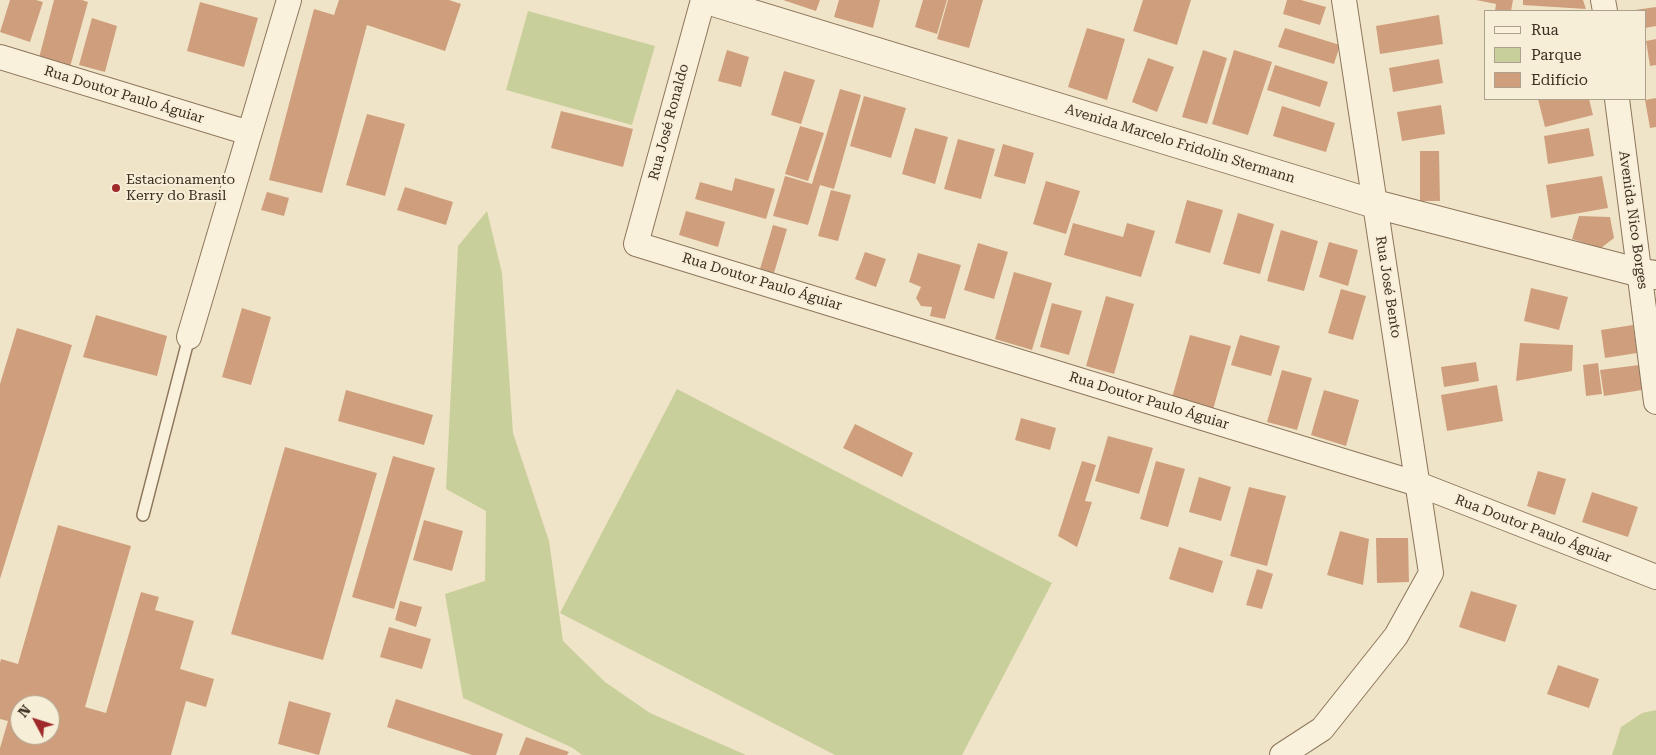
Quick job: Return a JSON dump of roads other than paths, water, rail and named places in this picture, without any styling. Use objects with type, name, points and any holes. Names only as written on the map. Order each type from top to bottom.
[{"type":"street","points":[[189,338],[289,0]]},
{"type":"street","name":"Rua José Ronaldo","points":[[636,244],[703,0]]},
{"type":"street","name":"Avenida Marcelo Fridolin Stermann","points":[[707,0],[1375,204],[1648,274]]},
{"type":"street","name":"Rua José Bento","points":[[1282,755],[1322,730],[1396,636],[1431,574],[1344,0]]},
{"type":"street","name":"Rua Doutor Paulo Águiar","points":[[0,57],[249,133]]},
{"type":"street","name":"Avenida Nico Borges","points":[[1617,100],[1648,274],[1656,402]]},
{"type":"street","name":"Rua Doutor Paulo Águiar","points":[[636,244],[1418,484],[1656,577]]},
{"type":"lane","points":[[143,515],[189,338]]},
{"type":"place","name":"Estacionamento Kerry do Brasil","points":[[116,188]]}]
